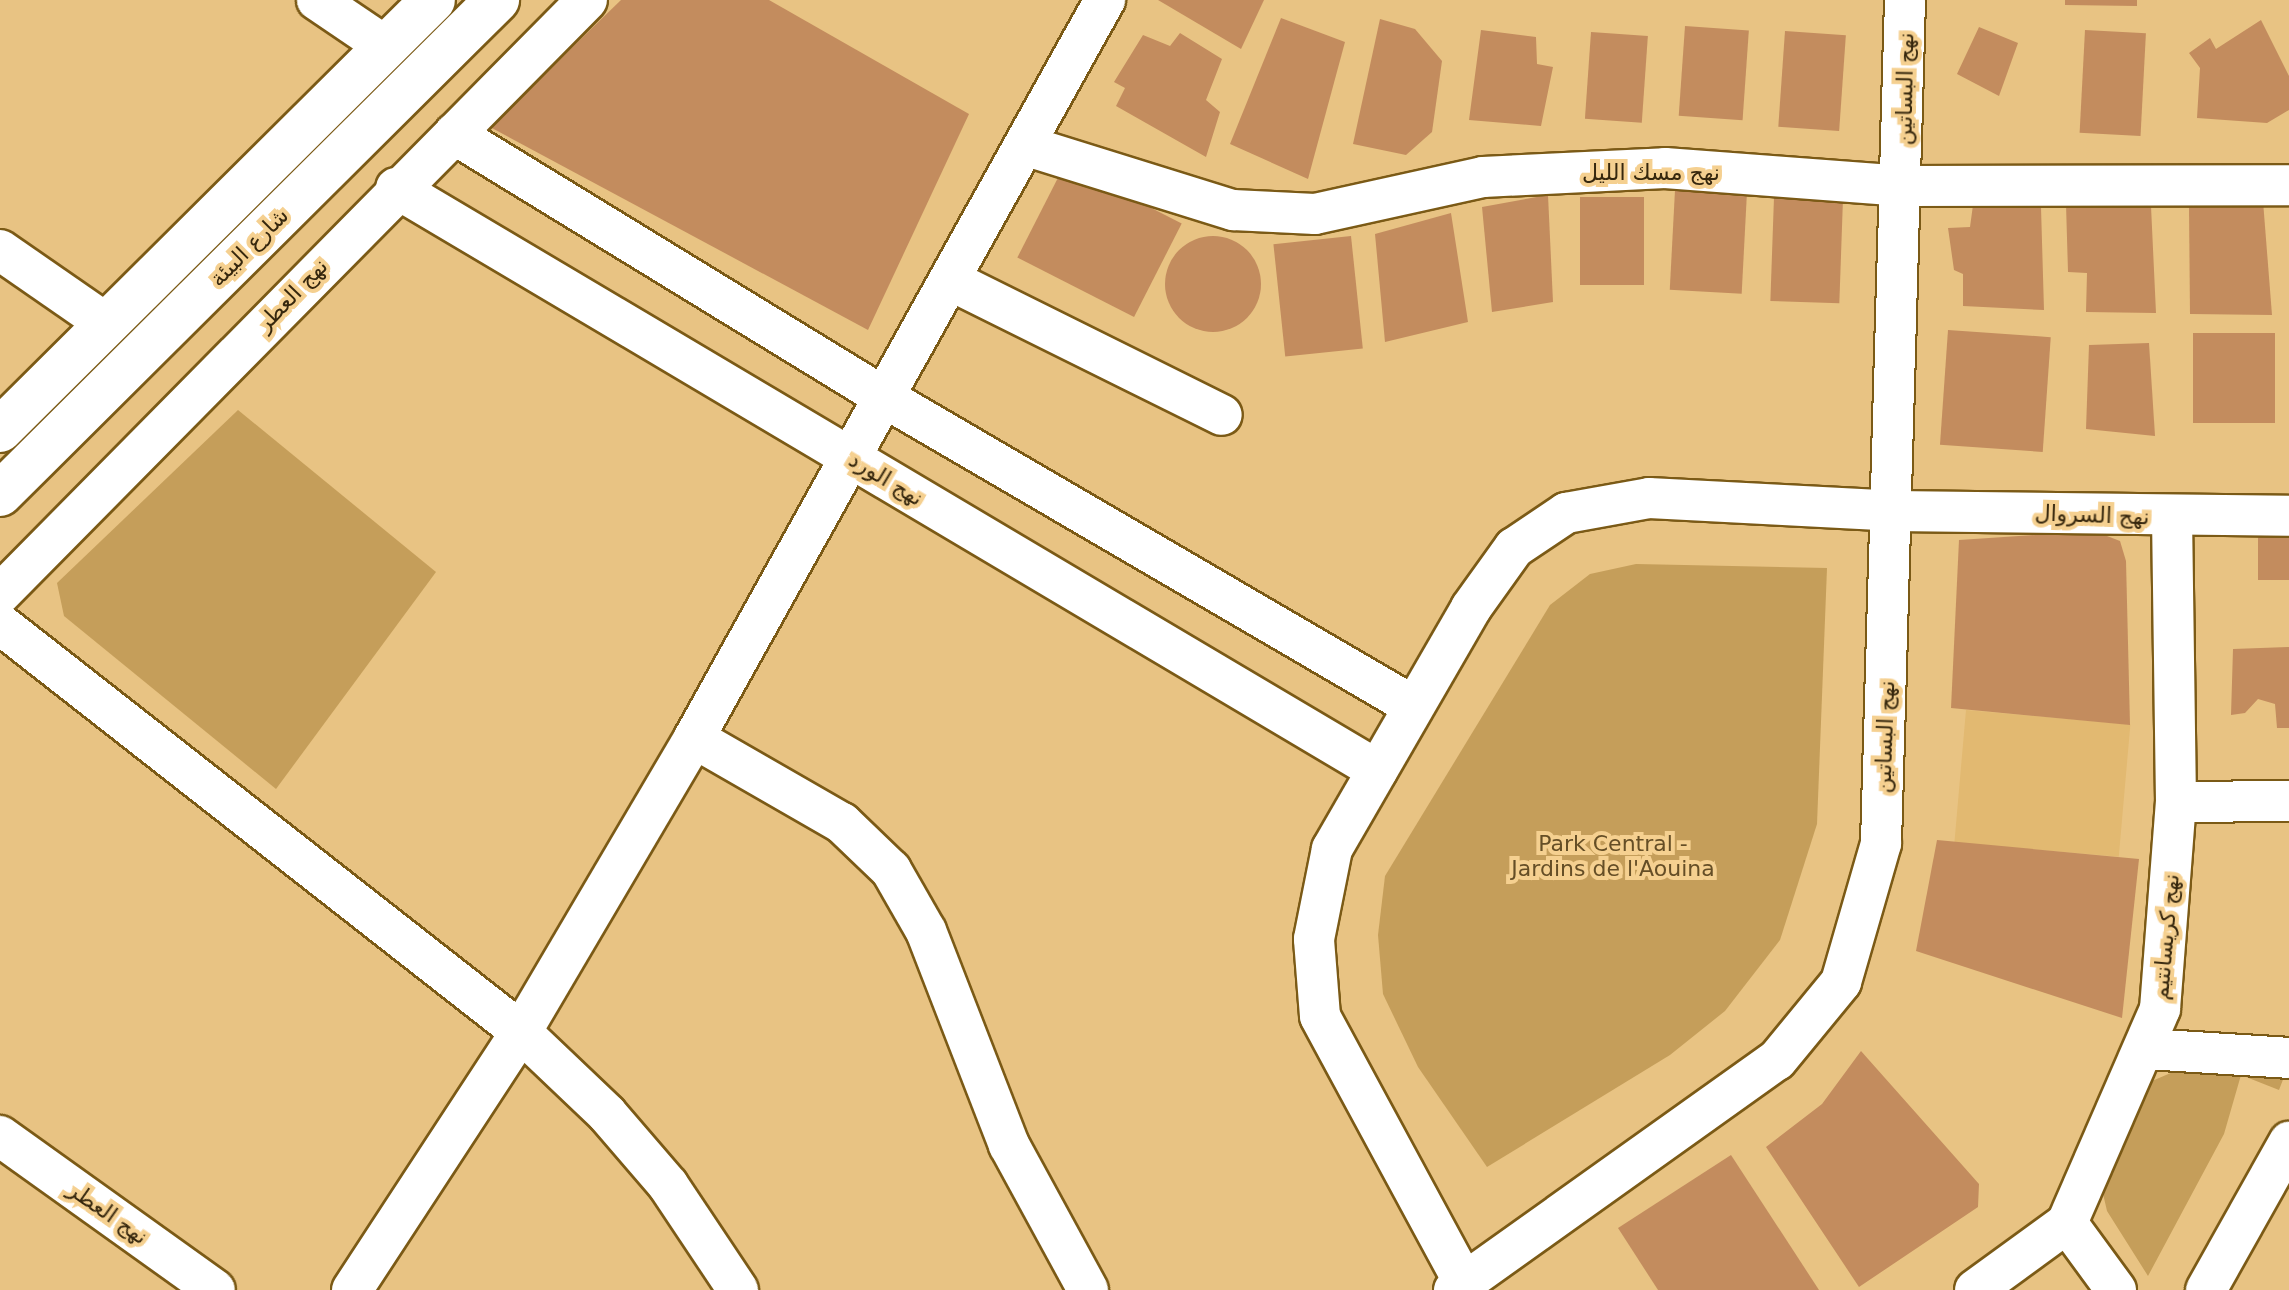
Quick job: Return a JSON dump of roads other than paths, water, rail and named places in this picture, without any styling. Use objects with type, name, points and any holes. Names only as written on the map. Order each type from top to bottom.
[{"type":"main road","name":"شارع البيئة","points":[[0,430],[433,0]]},
{"type":"main road","name":"شارع البيئة","points":[[0,494],[497,0]]},
{"type":"street","points":[[317,0],[385,46]]},
{"type":"street","name":"نهج العطر","points":[[0,594],[396,188],[587,0]]},
{"type":"street","points":[[352,1290],[521,1032],[694,738],[854,460],[1105,0]]},
{"type":"street","name":"نهج البساتين","points":[[1462,1288],[1777,1060],[1841,982],[1881,843],[1904,186],[1905,0]]},
{"type":"street","points":[[454,134],[887,399],[1413,706]]},
{"type":"street","name":"نهج مسك الليل","points":[[1027,146],[1233,210],[1301,213],[1483,177],[1650,169],[1904,186],[2289,185]]},
{"type":"street","name":"نهج الورد","points":[[396,188],[1377,770]]},
{"type":"street","points":[[0,250],[107,324]]},
{"type":"street","points":[[952,281],[1222,415]]},
{"type":"street","name":"نهج السروال","points":[[1462,1288],[1320,1016],[1314,939],[1332,849],[1413,706],[1514,548],[1566,513],[1649,498],[1894,511],[2172,518],[2289,516]]},
{"type":"street","name":"نهج كريسانتيم","points":[[1975,1290],[2067,1223],[2147,1049],[2161,996],[2176,802],[2172,518]]},
{"type":"street","points":[[0,624],[521,1032],[607,1114],[668,1185],[738,1290]]},
{"type":"street","points":[[694,738],[842,823],[891,870],[926,931],[1009,1145],[1088,1290]]},
{"type":"street","points":[[2176,802],[2289,801]]},
{"type":"street","points":[[2147,1049],[2289,1058]]},
{"type":"street","name":"نهج العطر","points":[[0,1136],[215,1290]]},
{"type":"street","points":[[2206,1290],[2289,1142]]},
{"type":"street","points":[[2067,1223],[2116,1290]]},
{"type":"park label","name":"Park Central - Jardins de l'Aouina","points":[[1613,856]]}]
